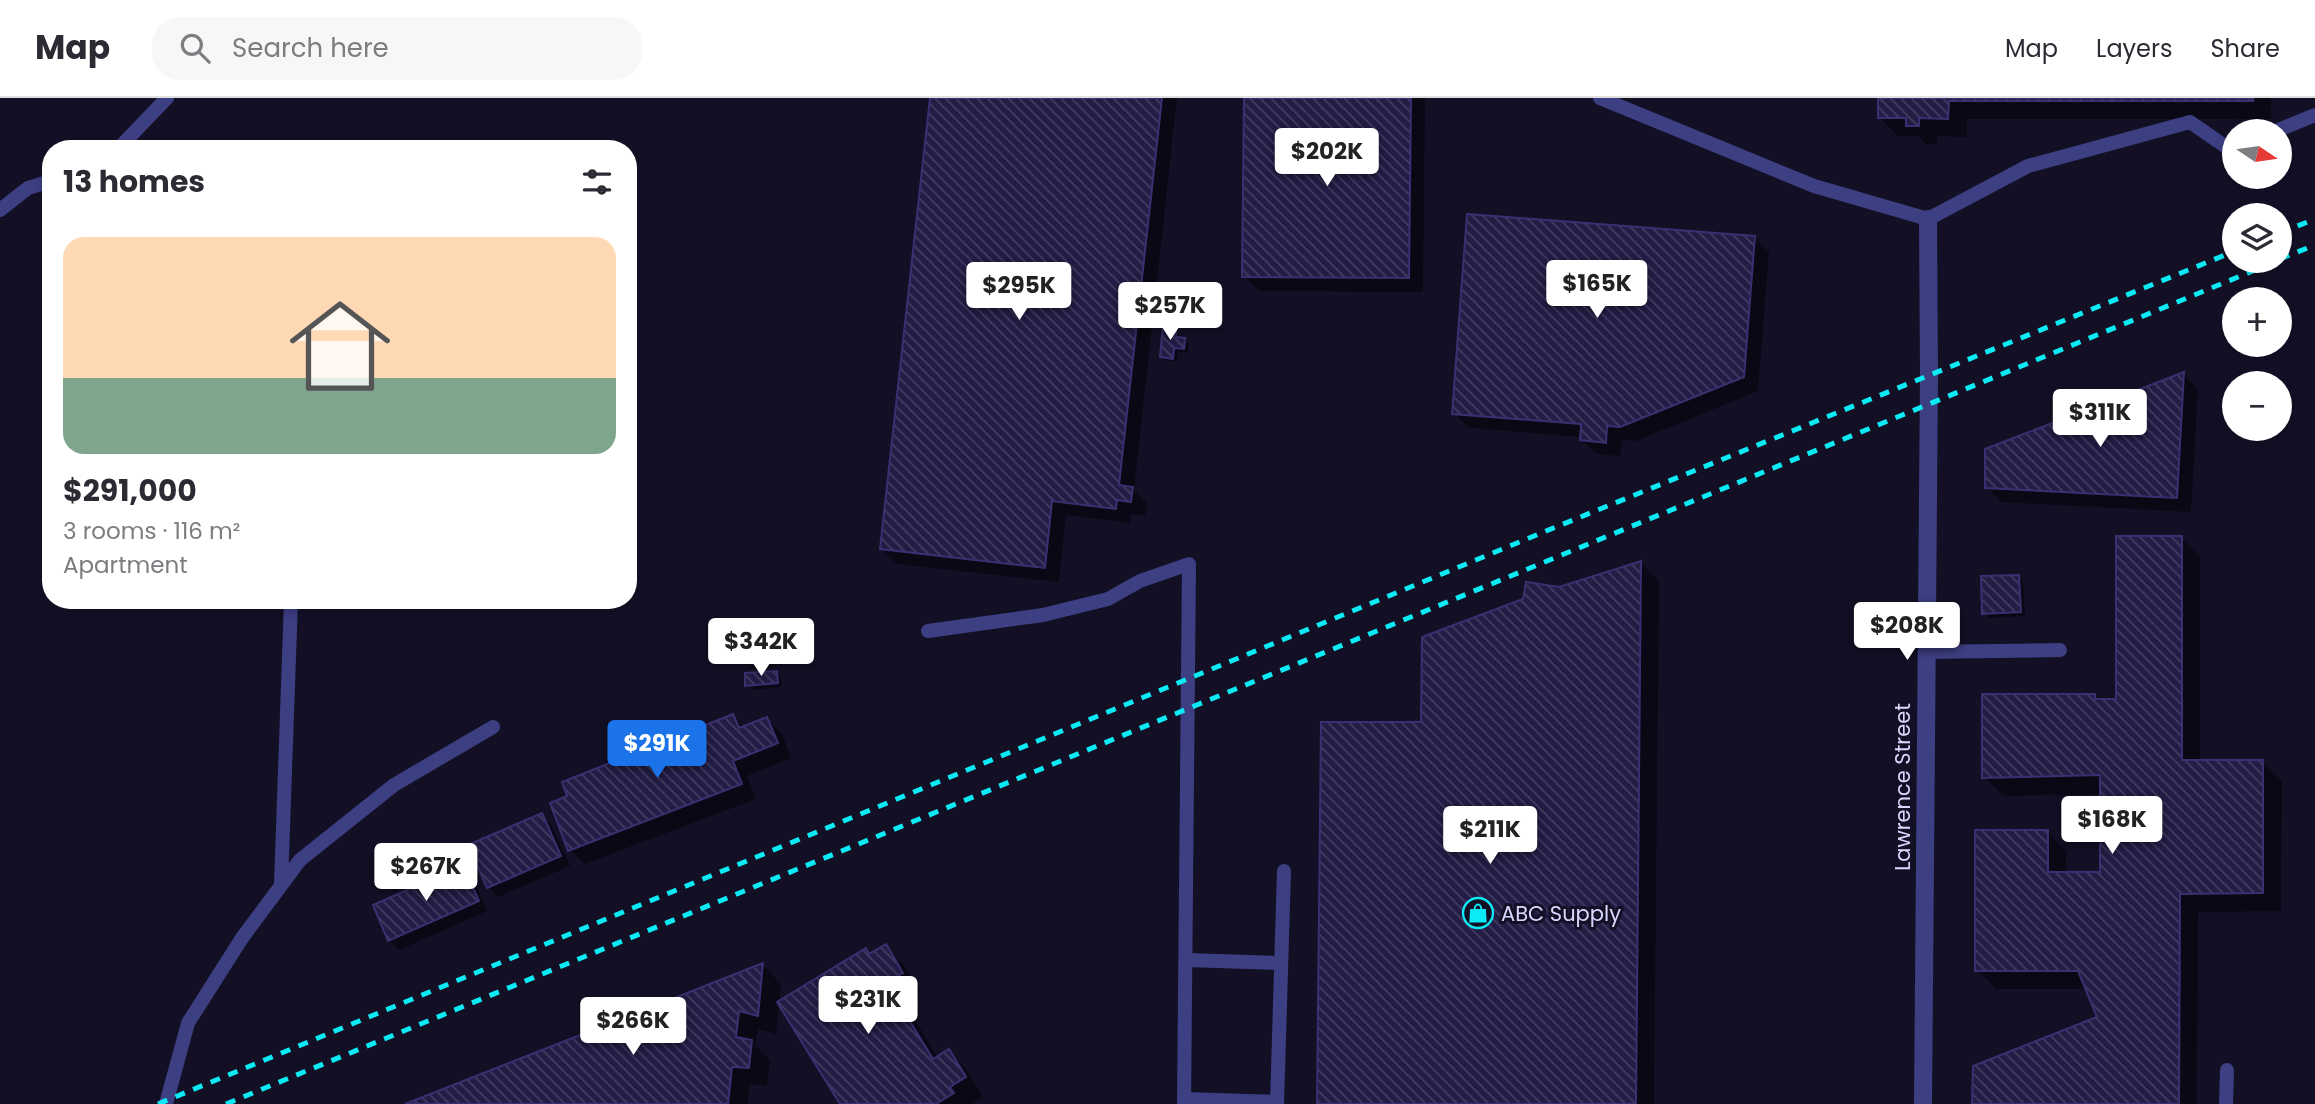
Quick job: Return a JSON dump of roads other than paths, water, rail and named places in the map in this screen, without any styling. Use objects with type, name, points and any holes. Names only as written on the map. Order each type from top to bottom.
[{"type":"street","name":"Lawrence Street","points":[[1923,1104],[1928,219]]},
{"type":"lane","points":[[127,140],[167,98]]},
{"type":"lane","points":[[1600,98],[1814,186],[1928,219],[2028,166],[2190,122],[2222,144]]},
{"type":"lane","points":[[2292,124],[2315,114]]},
{"type":"lane","points":[[0,210],[28,188],[42,184]]},
{"type":"lane","points":[[928,631],[1043,615],[1108,599],[1140,581],[1189,564],[1184,1101],[1277,1103],[1284,871]]},
{"type":"lane","points":[[281,884],[291,609]]},
{"type":"lane","points":[[1926,652],[2060,650]]},
{"type":"lane","points":[[166,1104],[188,1023],[242,938],[300,860],[394,785],[493,727]]},
{"type":"lane","points":[[1186,960],[1281,962]]},
{"type":"lane","points":[[2226,1104],[2227,1070]]},
{"type":"railway","points":[[2292,228],[2315,219]]},
{"type":"railway","points":[[2292,254],[2315,245]]},
{"type":"railway","points":[[158,1104],[1551,529],[2222,256]]},
{"type":"railway","points":[[226,1104],[2248,273]]},
{"type":"place","name":"ABC Supply","points":[[1478,913]]}]
